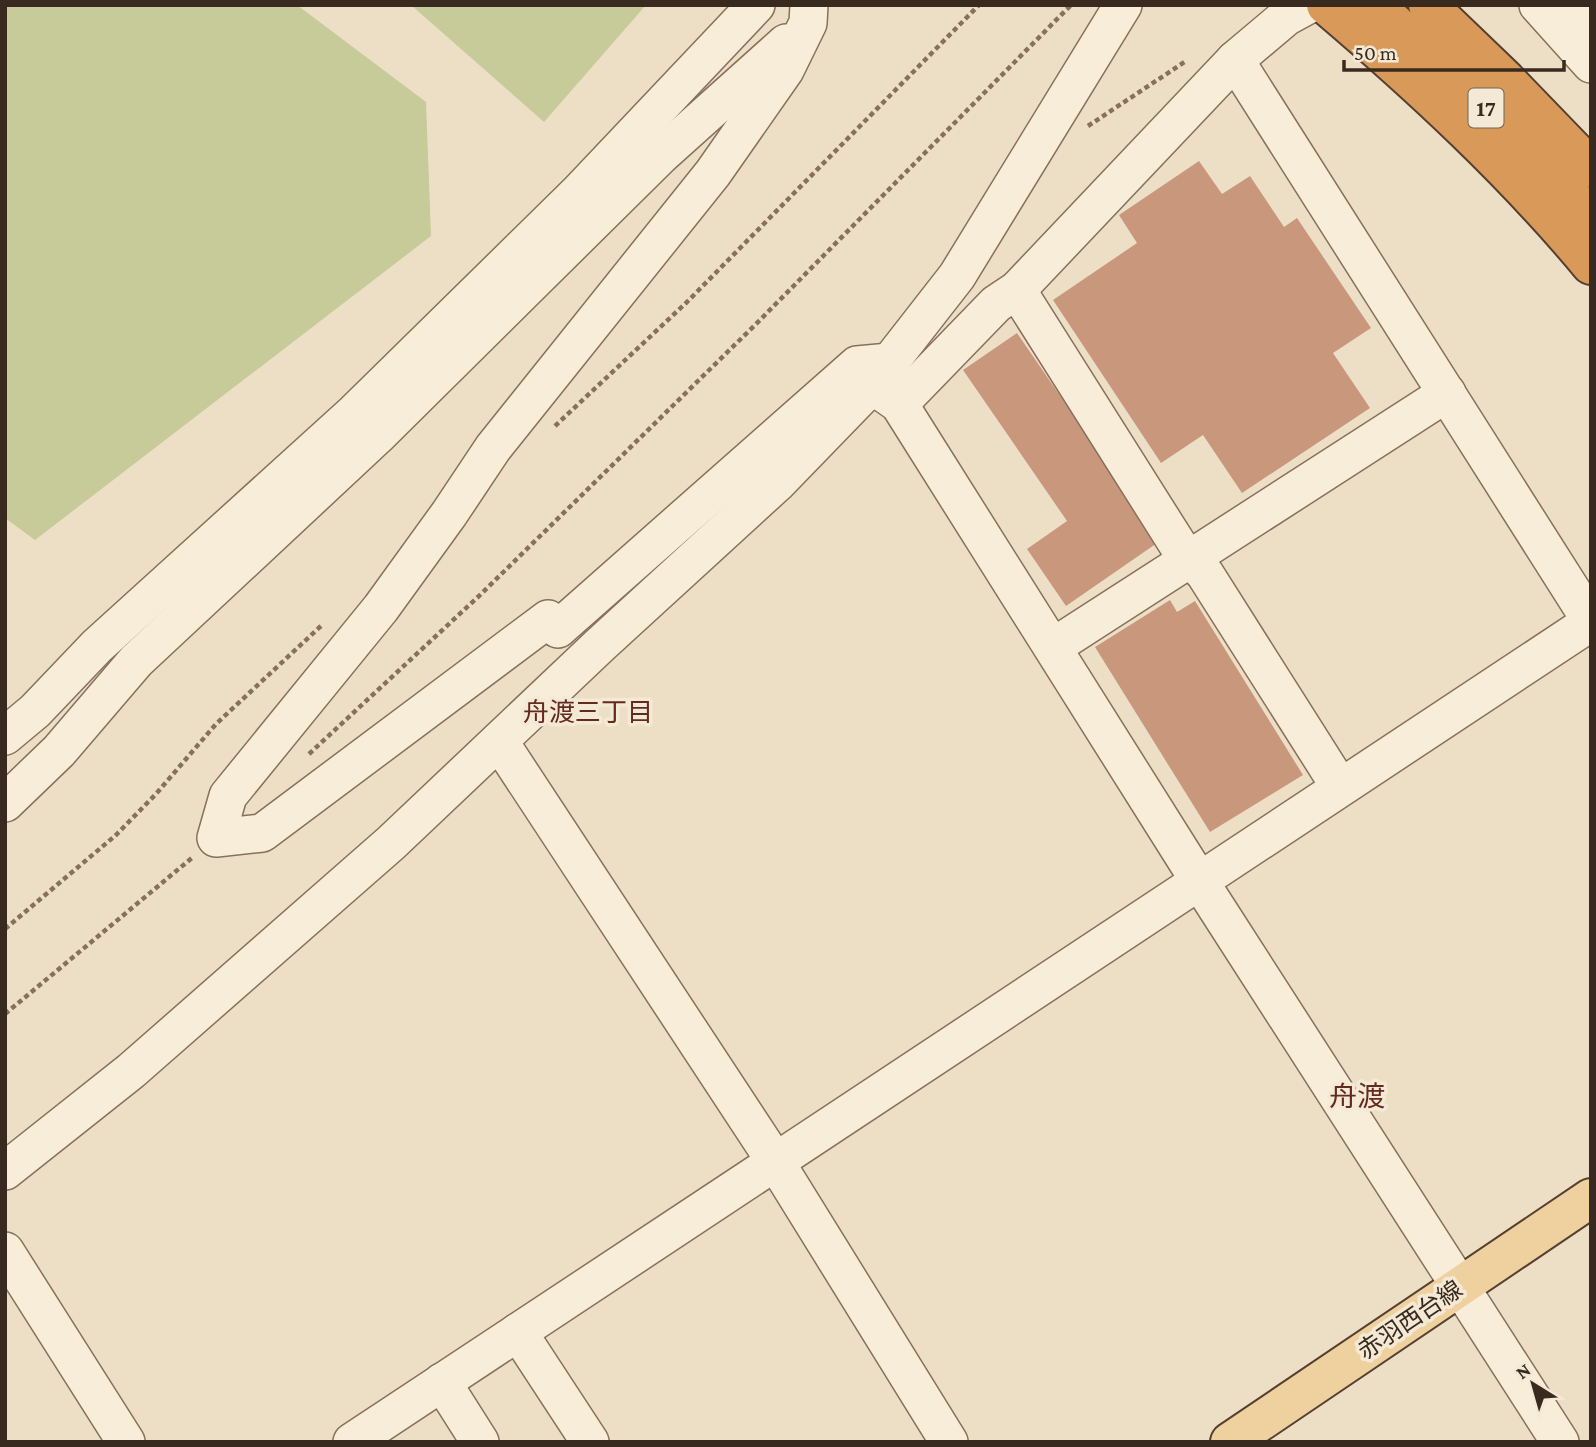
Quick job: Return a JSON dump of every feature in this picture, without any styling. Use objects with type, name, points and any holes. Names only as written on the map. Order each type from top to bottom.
[{"type":"highway","points":[[1326,5],[1401,69],[1471,137],[1591,265]]},
{"type":"highway","name":"17","points":[[1375,5],[1481,104],[1591,217]]},
{"type":"highway","name":"17","points":[[1428,5],[1591,167]]},
{"type":"main road","name":"赤羽西台線","points":[[1230,1442],[1591,1198]]},
{"type":"street","points":[[5,736],[35,711],[97,646],[354,413],[579,192],[756,5]]},
{"type":"street","points":[[887,384],[957,276],[1123,5]]},
{"type":"street","points":[[5,1171],[152,1053],[391,843],[600,645],[887,384],[1017,290],[1235,60],[1286,17],[1308,5]]},
{"type":"street","points":[[1538,5],[1591,64]]},
{"type":"street","points":[[1579,5],[1591,28]]},
{"type":"street","points":[[5,803],[59,751],[136,662],[387,427],[660,156],[815,11]]},
{"type":"street","points":[[815,11],[785,71],[713,173],[493,447],[449,514],[381,608],[228,796],[216,838],[262,833],[548,619],[558,629],[857,365],[887,384],[1200,882],[1560,1442]]},
{"type":"street","points":[[367,1438],[442,1382],[1591,622],[1235,60]]},
{"type":"street","points":[[1017,290],[1178,545],[1205,574],[1340,787]]},
{"type":"street","points":[[1053,647],[1447,393]]},
{"type":"street","points":[[499,741],[775,1161],[949,1442]]},
{"type":"street","points":[[5,1251],[126,1442]]},
{"type":"street","points":[[518,1332],[590,1442]]},
{"type":"street","points":[[442,1382],[480,1442]]},
{"type":"path","points":[[307,756],[479,597],[736,345],[1071,5]]},
{"type":"path","points":[[1044,136],[1059,145],[1194,57]]},
{"type":"path","points":[[5,1014],[216,838]]},
{"type":"green space","points":[[5,5],[297,5],[426,102],[431,236],[35,540],[5,518]]},
{"type":"green space","points":[[411,5],[646,5],[544,122]]},
{"type":"building","points":[[1199,161],[1222,194],[1250,176],[1284,227],[1297,218],[1371,328],[1333,353],[1370,408],[1242,493],[1203,435],[1161,463],[1053,300],[1137,243],[1119,215]]},
{"type":"building","points":[[1017,333],[1160,541],[1066,606],[1027,549],[1067,521],[963,370]]},
{"type":"building","points":[[1170,600],[1177,612],[1195,601],[1303,775],[1210,832],[1095,647]]},
{"type":"district","name":"舟渡三丁目","points":[[588,712]]},
{"type":"district","name":"舟渡","points":[[1357,1096]]}]
